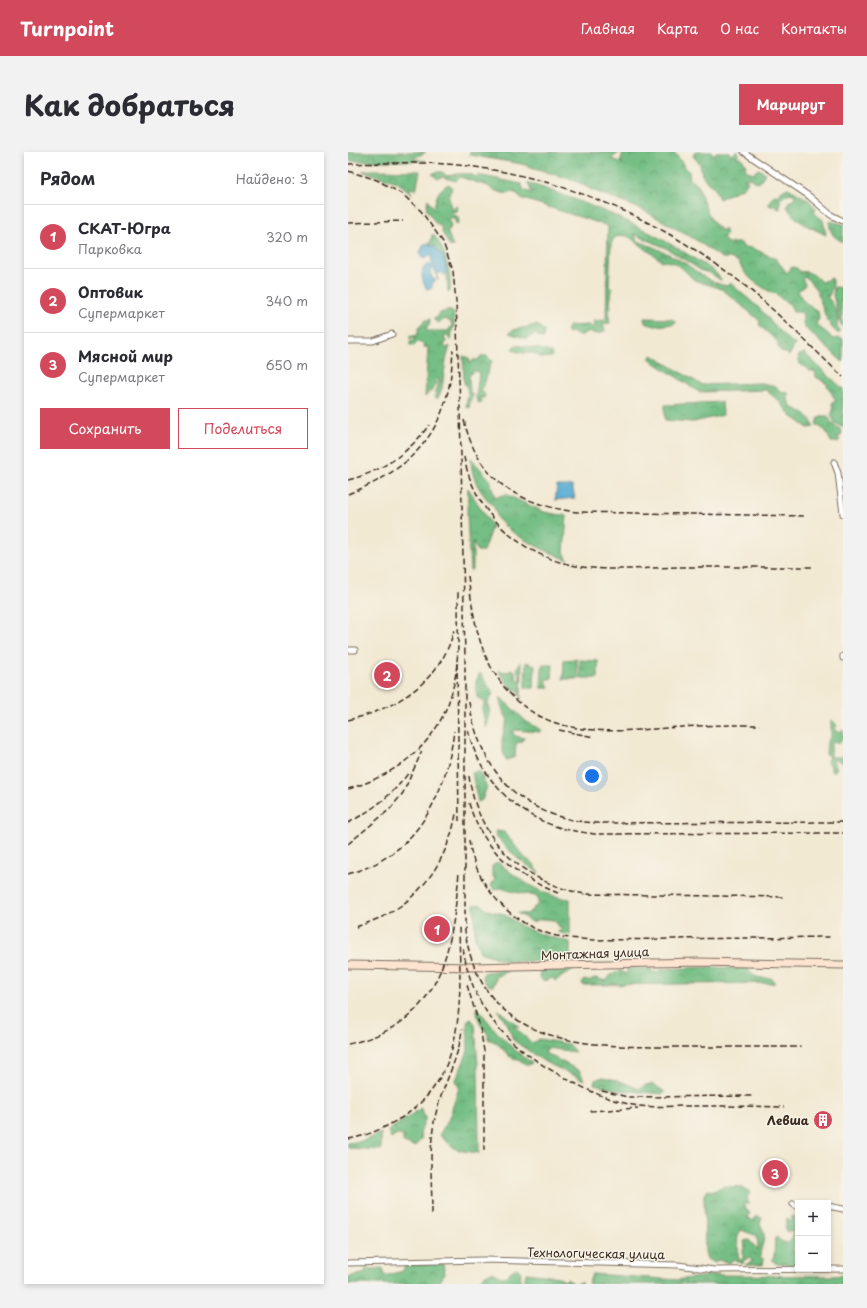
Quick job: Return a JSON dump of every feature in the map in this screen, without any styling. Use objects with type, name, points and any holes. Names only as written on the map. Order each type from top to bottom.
[{"type":"street","points":[[744,152],[809,196],[831,215],[843,221]]},
{"type":"street","points":[[348,341],[373,341],[392,334]]},
{"type":"street","points":[[834,462],[838,473],[843,514]]},
{"type":"street","points":[[348,650],[355,650]]},
{"type":"street","name":"Монтажная улица","points":[[348,965],[481,966],[700,962],[843,965]]},
{"type":"street","points":[[831,1207],[843,1209]]},
{"type":"street","name":"Технологическая улица","points":[[348,1263],[483,1260],[678,1265],[703,1268],[843,1270]]},
{"type":"green space","points":[[348,152],[426,152],[413,159],[426,161],[348,161]]},
{"type":"green space","points":[[470,152],[620,152],[611,159],[623,163],[620,161],[624,152],[674,152],[689,172],[690,180],[698,185],[706,209],[712,221],[721,230],[724,229],[726,234],[723,238],[727,243],[741,243],[743,247],[752,248],[776,259],[787,273],[792,267],[797,268],[800,272],[812,274],[821,282],[832,278],[833,285],[829,296],[826,295],[837,314],[837,327],[840,330],[839,334],[828,321],[817,291],[805,276],[802,279],[805,284],[803,288],[798,290],[803,300],[818,311],[819,319],[816,323],[818,326],[829,334],[832,339],[843,339],[843,362],[805,328],[803,323],[803,315],[800,312],[793,312],[790,304],[775,293],[772,293],[752,280],[744,272],[739,262],[730,258],[722,258],[693,238],[643,210],[590,189],[578,182],[522,164],[469,155]]},
{"type":"green space","points":[[695,152],[712,152],[715,155],[716,152],[729,152],[732,155],[735,152],[739,152],[737,158],[742,158],[746,166],[745,170],[753,173],[759,169],[765,173],[759,183],[753,181],[752,178],[744,179],[748,181],[744,187],[719,199],[714,187],[708,183],[702,175],[700,164],[693,156]]},
{"type":"green space","points":[[362,171],[420,171],[416,190],[409,187],[412,194],[397,182]]},
{"type":"green space","points":[[442,172],[447,176],[469,174],[476,177],[478,175],[521,184],[524,190],[532,193],[528,183],[592,206],[653,234],[708,268],[722,281],[710,273],[702,271],[666,248],[634,234],[638,241],[675,257],[710,280],[727,286],[730,283],[759,308],[787,339],[795,344],[789,356],[787,353],[781,352],[778,347],[778,342],[759,325],[760,321],[722,289],[694,280],[682,268],[672,262],[662,261],[628,236],[619,235],[613,239],[611,245],[609,286],[612,288],[610,304],[611,309],[608,310],[610,323],[603,324],[605,331],[598,334],[586,332],[582,335],[577,335],[572,332],[568,333],[566,330],[569,326],[589,325],[593,328],[595,324],[593,321],[606,320],[608,226],[520,198],[518,194],[512,192],[507,194],[493,190],[488,186],[460,177],[456,181],[442,177],[437,179],[432,174]]},
{"type":"green space","points":[[449,184],[452,188],[449,196],[451,209],[456,206],[458,207],[457,211],[452,212],[452,215],[457,216],[459,220],[457,225],[453,217],[448,219],[451,225],[450,229],[447,231],[453,246],[450,247],[442,232],[441,226],[437,225],[426,209],[428,199],[430,204],[434,207],[440,191]]},
{"type":"green space","points":[[788,188],[809,200],[816,209],[814,213],[823,220],[826,235],[798,220],[790,211],[787,206],[789,201],[795,198],[795,195],[789,193],[780,199],[780,209],[774,204],[772,207],[768,204],[774,195],[778,196],[782,191]]},
{"type":"green space","points":[[829,221],[843,224],[843,242],[833,234],[830,229]]},
{"type":"green space","points":[[432,235],[434,235],[441,247],[449,269],[450,291],[448,292],[446,266],[443,256],[430,246]]},
{"type":"green space","points":[[834,287],[843,288],[843,299],[841,300],[843,327],[841,325],[833,295]]},
{"type":"green space","points":[[451,311],[454,313],[454,328],[452,330],[451,341],[446,334],[444,337],[446,342],[444,346],[447,348],[450,346],[446,360],[442,388],[438,398],[435,398],[439,382],[439,379],[437,379],[432,392],[430,391],[425,397],[428,347],[424,347],[423,344],[418,342],[414,346],[410,345],[410,341],[416,339],[413,337],[410,339],[410,335],[417,336],[420,324],[430,319],[429,326],[426,327],[427,331],[448,331],[452,325],[451,322],[445,319],[438,323],[433,319],[438,317],[438,314]]},
{"type":"green space","points":[[644,318],[672,319],[676,322],[673,324],[655,326],[645,323]]},
{"type":"green space","points":[[537,325],[544,331],[543,339],[535,334],[526,339],[509,333],[513,330]]},
{"type":"green space","points":[[515,345],[547,351],[552,353],[552,357],[541,358],[534,353],[523,353],[512,350]]},
{"type":"green space","points":[[804,353],[843,389],[843,428],[835,423],[831,415],[833,411],[832,403],[836,401],[826,383],[816,377],[815,371],[810,371],[800,364],[798,356]]},
{"type":"green space","points":[[652,355],[702,385],[761,383],[776,386],[780,391],[788,393],[788,400],[792,408],[806,414],[814,427],[808,428],[791,416],[780,402],[766,390],[699,392],[655,363],[649,358]]},
{"type":"green space","points":[[463,356],[469,358],[470,364],[473,360],[478,360],[481,356],[487,356],[492,361],[485,383],[481,390],[485,395],[484,398],[479,397],[483,402],[479,403],[476,399],[479,372],[474,371],[469,376],[470,393],[473,395],[469,408],[466,407],[468,391],[464,383]]},
{"type":"green space","points":[[722,402],[723,415],[694,422],[665,420],[665,405]]},
{"type":"green space","points":[[820,416],[828,416],[831,422],[842,431],[841,436],[836,437],[840,439],[838,442],[831,442],[826,431],[816,424]]},
{"type":"green space","points":[[471,458],[490,480],[495,498],[505,494],[544,512],[567,516],[564,552],[568,560],[522,538],[499,520],[496,511],[477,485],[471,466]]},
{"type":"green space","points":[[468,488],[492,526],[483,551],[477,551],[473,541],[473,569],[470,571],[467,515]]},
{"type":"green space","points":[[577,659],[578,679],[563,679],[564,660]]},
{"type":"green space","points":[[580,660],[598,661],[598,678],[580,678]]},
{"type":"green space","points":[[520,662],[522,669],[521,698],[518,689],[514,691],[499,671],[509,672],[511,669],[515,671],[517,681],[519,681],[520,675],[517,670]]},
{"type":"green space","points":[[526,662],[535,665],[534,688],[525,688]]},
{"type":"green space","points":[[542,665],[553,665],[552,678],[546,680],[549,688],[541,688]]},
{"type":"green space","points":[[480,673],[493,693],[488,703],[490,715],[486,728],[482,708],[485,703],[477,697],[476,681]]},
{"type":"green space","points":[[500,697],[528,723],[542,730],[540,732],[515,730],[513,732],[515,736],[524,738],[522,742],[516,743],[515,757],[506,760],[502,740],[508,720],[503,711]]},
{"type":"green space","points":[[831,719],[837,725],[835,729],[839,732],[843,730],[843,737],[839,744],[835,741],[831,743],[831,757],[843,757],[843,763],[836,760],[833,761],[837,768],[834,772],[831,771],[831,766],[827,761],[829,757],[826,754],[827,742],[831,737]]},
{"type":"green space","points":[[479,771],[487,787],[482,800],[478,802],[472,773]]},
{"type":"green space","points":[[496,831],[504,832],[525,858],[533,863],[539,873],[517,858],[496,837]]},
{"type":"green space","points":[[498,862],[522,881],[531,886],[550,895],[570,899],[570,935],[557,932],[562,930],[554,920],[541,919],[532,922],[517,913],[527,914],[538,904],[538,897],[501,888],[495,890],[491,885],[495,880],[492,874],[492,866]]},
{"type":"green space","points":[[481,904],[487,910],[504,914],[523,927],[546,936],[570,942],[570,962],[507,961],[480,952],[475,937],[474,905]]},
{"type":"green space","points":[[711,967],[748,969],[753,975],[760,978],[771,978],[775,983],[583,985],[582,982],[584,980],[588,981],[595,978],[606,981],[611,975],[621,970],[623,973],[628,973],[626,968],[651,969],[654,973],[664,969]]},
{"type":"green space","points":[[571,968],[573,970],[555,981],[553,978],[543,981],[539,977],[540,970]]},
{"type":"green space","points":[[502,970],[508,971],[497,976],[493,986],[485,983],[482,976],[485,972]]},
{"type":"green space","points":[[477,1007],[502,1037],[532,1063],[528,1065],[509,1056],[497,1043],[488,1039],[488,1034],[483,1029],[478,1018]]},
{"type":"green space","points":[[498,1010],[520,1027],[513,1026],[532,1043],[539,1039],[568,1044],[575,1052],[547,1048],[545,1053],[580,1071],[584,1080],[545,1062],[513,1040],[508,1025]]},
{"type":"green space","points":[[470,1018],[475,1024],[478,1065],[479,1153],[457,1150],[439,1135],[448,1121],[459,1088],[456,1080],[468,1051],[467,1022]]},
{"type":"green space","points":[[603,1077],[620,1081],[639,1089],[646,1085],[653,1084],[665,1092],[663,1094],[617,1090],[594,1084],[595,1080]]},
{"type":"green space","points":[[421,1108],[422,1113],[426,1117],[420,1133],[422,1139],[414,1147],[403,1142],[403,1135],[395,1135],[391,1138],[388,1131]]},
{"type":"green space","points":[[381,1133],[381,1150],[348,1148],[348,1143],[363,1141]]},
{"type":"green space","points":[[723,1186],[741,1187],[751,1192],[747,1197],[749,1204],[743,1203],[750,1214],[746,1217],[754,1221],[756,1216],[762,1218],[760,1224],[763,1229],[764,1237],[760,1258],[764,1259],[763,1265],[745,1265],[753,1261],[749,1258],[744,1260],[743,1264],[733,1259],[730,1263],[718,1260],[714,1263],[707,1259],[705,1252],[704,1194],[708,1190],[714,1191]],"holes":[[[741,1230],[755,1235],[757,1234],[758,1250],[749,1240],[744,1241],[745,1246],[743,1250],[743,1258],[741,1260],[738,1258],[738,1237]]]},
{"type":"green space","points":[[795,1216],[795,1225],[793,1227],[795,1230],[795,1246],[792,1249],[795,1250],[795,1264],[775,1263],[772,1260],[774,1257],[775,1238],[777,1237],[781,1241],[788,1243],[792,1239],[793,1233],[791,1230],[787,1232],[785,1229],[787,1218],[794,1222],[791,1217]]},
{"type":"green space","points":[[443,1264],[445,1273],[437,1284],[348,1284],[348,1277],[366,1273],[365,1269],[383,1268],[384,1276],[403,1271],[405,1265]]},
{"type":"green space","points":[[516,1268],[521,1271],[520,1284],[486,1284],[480,1280],[492,1272],[502,1277],[507,1276]]},
{"type":"green space","points":[[526,1273],[559,1277],[564,1281],[567,1279],[574,1284],[524,1284]]},
{"type":"green space","points":[[592,1274],[678,1280],[710,1275],[843,1275],[843,1284],[588,1284]]},
{"type":"water","points":[[429,243],[430,246],[436,246],[437,250],[443,256],[447,273],[444,275],[440,272],[437,275],[438,281],[434,268],[430,270],[435,282],[432,283],[432,288],[428,290],[423,282],[422,271],[427,265],[431,265],[433,263],[431,261],[432,257],[427,256],[425,259],[421,257],[420,253],[424,244]]},
{"type":"water","points":[[557,486],[572,486],[575,498],[555,500]]},
{"type":"railway","points":[[348,164],[427,163],[475,167],[511,173],[546,182],[581,193],[614,207],[647,222],[710,259],[753,292],[843,377]]},
{"type":"railway","points":[[348,171],[377,180],[402,194],[421,211],[443,242],[453,271],[456,302],[460,406],[465,658],[465,932],[476,970],[493,999],[517,1019],[544,1033],[575,1041],[644,1047],[801,1047]]},
{"type":"railway","points":[[348,223],[403,221]]},
{"type":"railway","points":[[348,494],[365,487],[397,469],[410,458],[433,430],[441,414],[447,395],[453,350]]},
{"type":"railway","points":[[464,420],[470,441],[479,459],[490,474],[504,486],[536,503],[577,512],[805,516]]},
{"type":"railway","points":[[348,480],[372,472],[393,460],[413,444],[429,425]]},
{"type":"railway","points":[[464,457],[469,477],[477,495],[488,512],[501,527],[516,540],[533,551],[551,559],[571,565],[612,569],[680,567],[814,567]]},
{"type":"railway","points":[[468,576],[475,623],[486,657],[491,667],[510,693],[531,711],[555,723],[582,729],[609,731],[760,725]]},
{"type":"railway","points":[[348,789],[370,781],[390,771],[408,759],[424,744],[437,727],[447,708],[457,662],[458,592]]},
{"type":"railway","points":[[348,720],[384,708],[415,690],[428,678],[439,664],[448,648],[454,630]]},
{"type":"railway","points":[[457,663],[459,821]]},
{"type":"railway","points":[[469,702],[475,727],[483,750],[494,770],[509,787],[526,801],[546,812],[569,819],[595,823],[843,822]]},
{"type":"railway","points":[[468,730],[473,747],[480,762],[489,777],[500,790],[527,813],[542,821],[562,828],[594,834],[843,833]]},
{"type":"railway","points":[[559,730],[594,737]]},
{"type":"railway","points":[[348,874],[372,865],[392,853],[409,838],[424,820],[435,800],[444,778],[454,731]]},
{"type":"railway","points":[[348,844],[390,809],[403,793],[422,751]]},
{"type":"railway","points":[[348,823],[382,801],[396,788],[409,772]]},
{"type":"railway","points":[[469,776],[474,799],[482,819],[493,838],[507,854],[523,868],[542,880],[585,894],[785,897]]},
{"type":"railway","points":[[469,803],[482,834],[503,859],[528,879],[558,893]]},
{"type":"railway","points":[[356,927],[382,917],[397,909],[410,899],[421,887],[440,861],[447,846],[456,814]]},
{"type":"railway","points":[[469,840],[472,855],[478,870],[494,897],[505,909],[518,919],[531,927],[552,935],[594,940],[830,937]]},
{"type":"railway","points":[[348,1044],[379,1034],[404,1020],[422,1002],[436,981],[445,957],[452,930],[459,872]]},
{"type":"railway","points":[[348,1139],[376,1131],[401,1118],[423,1100],[439,1080],[449,1056],[456,1032],[460,979],[459,925]]},
{"type":"railway","points":[[463,948],[468,971],[475,992],[485,1010],[497,1026],[511,1041],[527,1054],[581,1087],[624,1103],[639,1106],[784,1107]]},
{"type":"railway","points":[[467,985],[480,1027],[484,1051],[484,1151]]},
{"type":"railway","points":[[432,1214],[431,1151],[434,1125],[439,1102],[458,1051],[462,1029]]},
{"type":"railway","points":[[602,1091],[628,1097],[752,1096]]},
{"type":"railway","points":[[590,1111],[638,1108]]},
{"type":"place","name":"Оптовик","points":[[387,675]]},
{"type":"place","name":"СКАТ-Югра","points":[[437,929]]},
{"type":"place","name":"Левша","points":[[823,1120]]},
{"type":"place","name":"Мясной мир","points":[[775,1173]]}]
